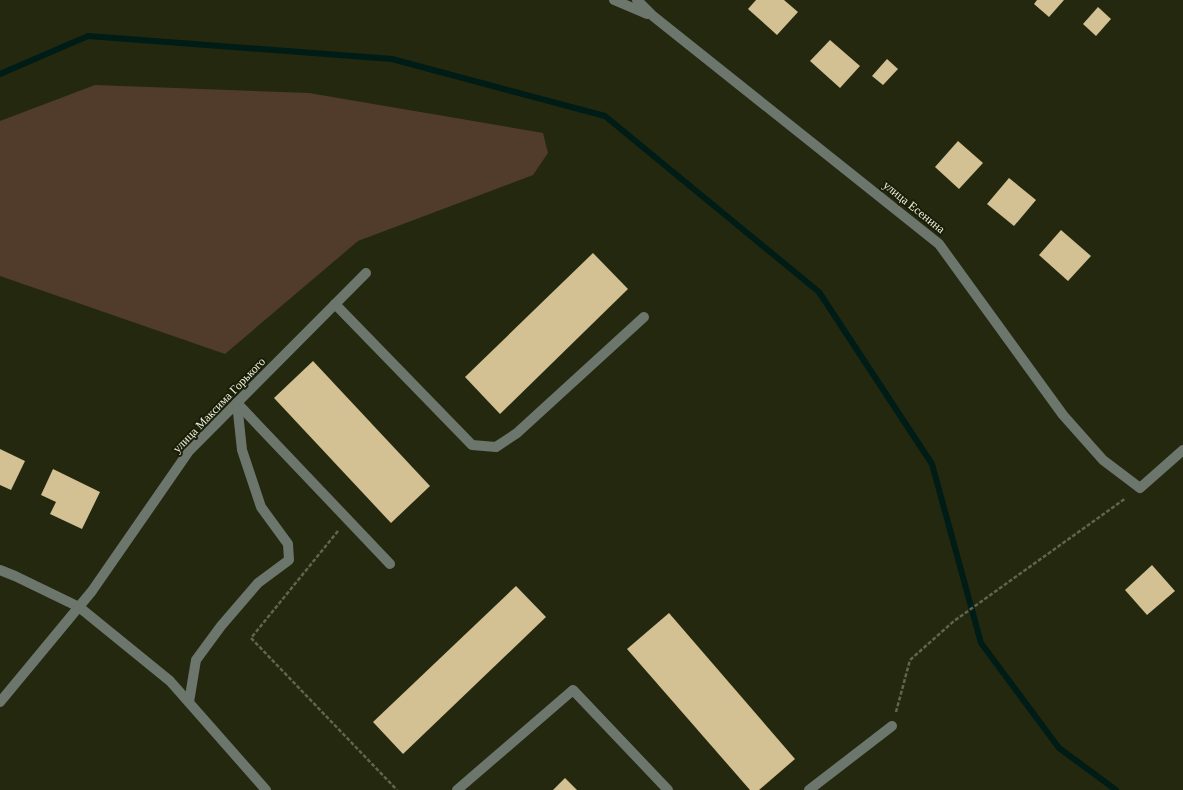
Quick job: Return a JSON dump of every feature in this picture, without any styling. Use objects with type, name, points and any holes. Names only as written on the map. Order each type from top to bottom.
[{"type":"street","points":[[614,0],[653,16]]},
{"type":"street","name":"улица Есенина","points":[[637,0],[653,16],[939,244],[1063,415],[1103,460],[1140,488]]},
{"type":"street","name":"улица Максима Горького","points":[[0,702],[92,591],[189,451],[366,273]]},
{"type":"street","points":[[335,304],[472,445],[496,447],[517,433],[644,317]]},
{"type":"street","points":[[237,403],[390,564]]},
{"type":"street","points":[[189,702],[196,660],[204,648],[258,583],[289,560],[288,544],[261,507],[249,472],[242,450],[237,403]]},
{"type":"street","points":[[1140,488],[1183,450]]},
{"type":"street","points":[[0,570],[79,607],[170,680],[266,790]]},
{"type":"street","points":[[457,790],[573,690],[668,790]]},
{"type":"street","points":[[809,790],[892,726]]},
{"type":"path","points":[[892,726],[910,660],[954,621],[1140,488]]},
{"type":"path","points":[[348,520],[251,638],[397,790]]},
{"type":"shaded area","points":[[95,85],[309,93],[543,133],[548,153],[533,175],[358,241],[225,354],[0,276],[0,121]]},
{"type":"building","points":[[756,0],[784,0],[798,12],[777,35],[748,9]]},
{"type":"building","points":[[1037,0],[1064,0],[1049,17],[1034,4]]},
{"type":"building","points":[[1098,7],[1111,19],[1096,36],[1083,24]]},
{"type":"building","points":[[830,40],[860,66],[840,88],[810,61]]},
{"type":"building","points":[[887,59],[898,69],[883,85],[872,76]]},
{"type":"building","points":[[958,141],[983,163],[959,189],[935,167]]},
{"type":"building","points":[[1009,178],[1036,200],[1014,226],[987,204]]},
{"type":"building","points":[[1061,230],[1091,256],[1068,281],[1039,255]]},
{"type":"building","points":[[593,253],[628,289],[500,414],[465,377]]},
{"type":"building","points":[[313,361],[430,486],[391,523],[274,398]]},
{"type":"building","points":[[0,449],[25,461],[11,490],[0,485]]},
{"type":"building","points":[[53,469],[100,492],[82,529],[50,514],[56,502],[41,495]]},
{"type":"building","points":[[1152,565],[1175,591],[1147,615],[1125,590]]},
{"type":"building","points":[[516,586],[546,617],[403,754],[373,722]]},
{"type":"building","points":[[669,613],[795,759],[759,790],[750,790],[627,649]]},
{"type":"building","points":[[565,778],[577,790],[553,790]]},
{"type":"waterway","points":[[0,74],[88,36],[392,59],[605,116],[819,292],[932,464],[981,643],[1059,748],[1116,790]]}]
